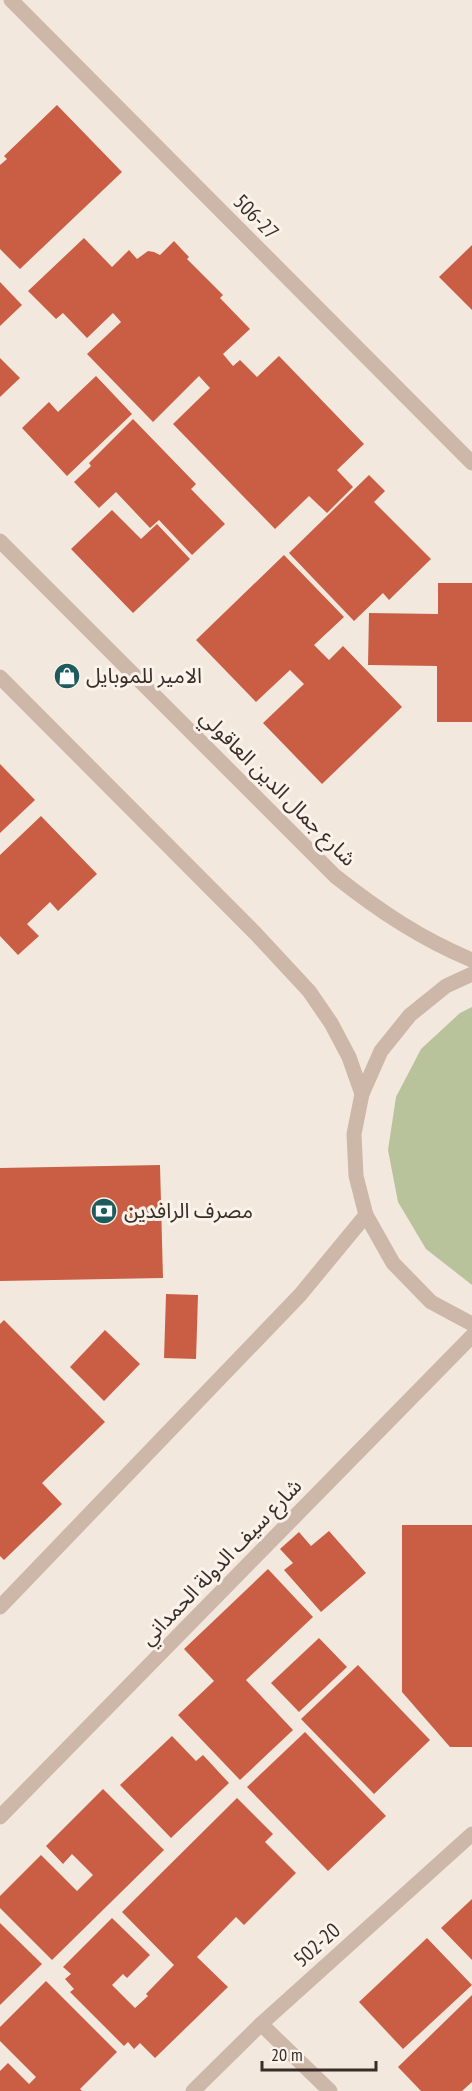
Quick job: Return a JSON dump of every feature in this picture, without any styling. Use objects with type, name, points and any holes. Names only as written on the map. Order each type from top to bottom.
[{"type":"street","name":"506-27","points":[[11,0],[472,463]]},
{"type":"street","name":"شارع جمال الدين العاقولي","points":[[0,541],[335,876],[400,924],[443,948],[472,960]]},
{"type":"street","points":[[0,677],[263,941],[309,992],[331,1023],[349,1057],[362,1094]]},
{"type":"street","points":[[472,974],[446,986],[410,1015],[381,1051],[362,1094],[354,1134],[356,1176],[366,1215],[393,1263],[431,1302],[472,1324]]},
{"type":"street","points":[[0,1607],[300,1295],[366,1215]]},
{"type":"street","name":"شارع سيف الدولة الحمداني","points":[[0,1817],[472,1336]]},
{"type":"street","name":"502-20","points":[[194,2091],[261,2024],[472,1834]]},
{"type":"street","points":[[261,2024],[330,2091]]},
{"type":"green space","points":[[472,1007],[472,1285],[426,1249],[398,1202],[388,1150],[396,1097],[421,1049],[460,1013]]},
{"type":"building","points":[[57,105],[122,172],[20,269],[0,249],[0,165],[7,159],[4,156]]},
{"type":"building","points":[[84,238],[112,267],[129,250],[137,259],[148,251],[160,255],[174,241],[189,257],[187,259],[223,295],[220,298],[250,329],[223,354],[233,366],[240,360],[257,377],[279,356],[364,444],[337,470],[353,487],[327,513],[309,496],[275,529],[173,424],[210,388],[199,376],[153,422],[87,354],[121,322],[113,313],[87,338],[63,313],[56,319],[28,291]]},
{"type":"building","points":[[472,245],[472,310],[439,277]]},
{"type":"building","points":[[0,282],[22,305],[0,326]]},
{"type":"building","points":[[0,358],[20,378],[0,397]]},
{"type":"building","points":[[96,376],[132,414],[67,476],[22,428],[49,402],[58,412]]},
{"type":"building","points":[[133,419],[196,484],[191,489],[225,524],[192,555],[159,520],[150,528],[116,492],[99,508],[74,482],[91,466],[89,463]]},
{"type":"building","points":[[369,475],[385,491],[374,502],[431,559],[389,600],[383,593],[354,621],[289,553]]},
{"type":"building","points":[[112,510],[141,539],[157,524],[190,559],[133,613],[71,549]]},
{"type":"building","points":[[284,555],[344,617],[314,645],[329,660],[343,646],[402,707],[322,784],[263,723],[304,684],[290,670],[256,702],[196,640]]},
{"type":"building","points":[[438,583],[472,583],[472,722],[437,722],[437,666],[368,665],[369,613],[438,614]]},
{"type":"building","points":[[0,764],[35,800],[0,833]]},
{"type":"building","points":[[41,816],[97,874],[58,911],[50,902],[27,924],[39,936],[18,955],[0,936],[0,855]]},
{"type":"building","points":[[160,1165],[163,1278],[0,1281],[0,1168]]},
{"type":"building","points":[[166,1294],[198,1295],[196,1359],[164,1358]]},
{"type":"building","points":[[4,1320],[105,1422],[42,1483],[62,1504],[4,1560],[0,1556],[0,1324]]},
{"type":"building","points":[[105,1330],[140,1364],[104,1401],[70,1367]]},
{"type":"building","points":[[402,1525],[472,1525],[472,1747],[450,1747],[402,1692]]},
{"type":"building","points":[[329,1531],[366,1573],[321,1612],[284,1570],[293,1563],[280,1549],[299,1532],[311,1546]]},
{"type":"building","points":[[268,1569],[313,1617],[246,1680],[293,1730],[240,1780],[178,1715],[214,1681],[184,1649]]},
{"type":"building","points":[[319,1638],[347,1667],[299,1712],[271,1683]]},
{"type":"building","points":[[358,1665],[430,1740],[374,1794],[301,1719]]},
{"type":"building","points":[[305,1732],[386,1816],[328,1871],[247,1787]]},
{"type":"building","points":[[172,1736],[196,1761],[203,1755],[229,1783],[171,1838],[120,1785]]},
{"type":"building","points":[[103,1789],[164,1850],[52,1960],[0,1908],[0,1896],[41,1855],[77,1891],[93,1875],[72,1854],[63,1864],[46,1846]]},
{"type":"building","points":[[237,1798],[273,1834],[265,1842],[296,1873],[244,1925],[236,1917],[197,1957],[228,1987],[155,2058],[140,2043],[134,2049],[128,2042],[124,2046],[70,1992],[74,1989],[65,1979],[71,1974],[63,1967],[112,1918],[150,1955],[127,1978],[123,1974],[112,1985],[135,2008],[148,1996],[146,1994],[174,1965],[122,1912]]},
{"type":"building","points":[[472,1899],[472,1960],[441,1928]]},
{"type":"building","points":[[0,1923],[42,1964],[0,2005]]},
{"type":"building","points":[[427,1938],[472,1985],[403,2049],[359,2002]]},
{"type":"building","points":[[46,1981],[117,2052],[80,2089],[82,2091],[0,2091],[0,2071],[8,2063],[29,2084],[36,2077],[0,2041],[0,2027]]},
{"type":"building","points":[[472,1995],[472,2082],[462,2091],[421,2091],[398,2067]]},
{"type":"place","name":"الامير للموبايل","points":[[67,676]]},
{"type":"place","name":"مصرف الرافدين","points":[[104,1211]]}]
